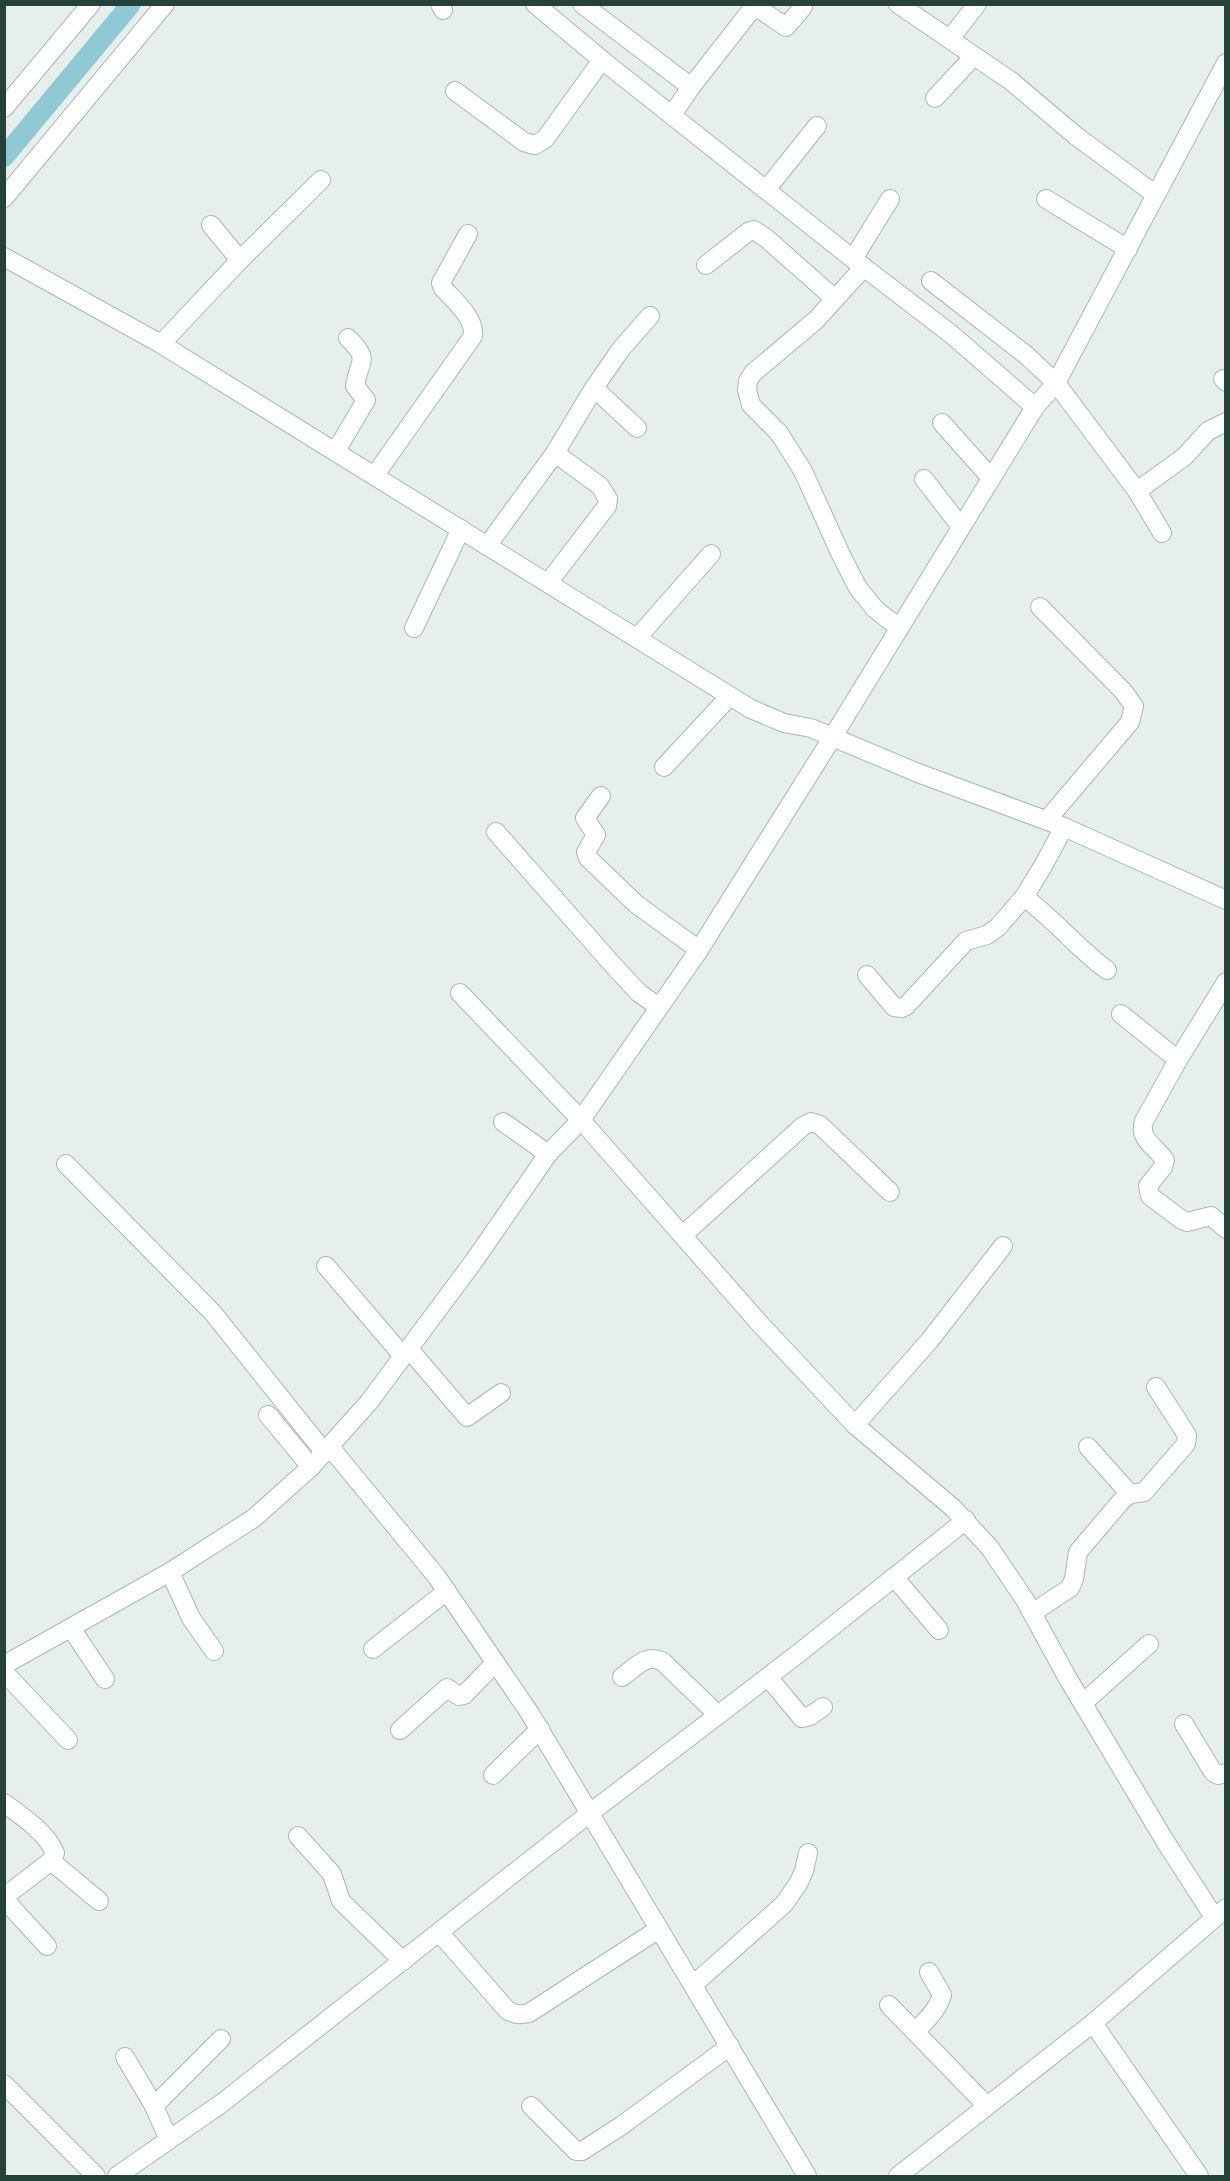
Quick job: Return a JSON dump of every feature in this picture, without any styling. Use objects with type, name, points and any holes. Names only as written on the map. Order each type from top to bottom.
[{"type":"street","points":[[4,108],[91,4]]},
{"type":"street","points":[[4,198],[165,4]]},
{"type":"street","points":[[535,4],[602,60],[773,180],[951,334],[1046,394],[1137,491],[1162,533]]},
{"type":"street","points":[[582,4],[688,90]]},
{"type":"street","points":[[898,4],[1011,81],[1071,132],[1156,195]]},
{"type":"street","points":[[950,39],[977,4]]},
{"type":"street","points":[[674,112],[688,90],[755,5],[786,27],[803,7]]},
{"type":"street","points":[[935,98],[974,56]]},
{"type":"street","points":[[455,90],[524,142],[535,145],[544,139],[602,60]]},
{"type":"street","points":[[4,1665],[170,1572],[254,1518],[312,1467],[369,1402],[526,1188],[548,1154],[581,1120],[699,950],[991,478],[1046,394],[1128,249],[1226,63]]},
{"type":"street","points":[[773,180],[817,126]]},
{"type":"street","points":[[161,344],[240,260],[321,180]]},
{"type":"street","points":[[890,199],[836,299],[796,338],[753,373],[748,381],[748,398],[751,405],[779,433],[803,471],[858,588],[875,609],[900,628]]},
{"type":"street","points":[[1046,199],[1128,249]]},
{"type":"street","points":[[211,225],[240,260]]},
{"type":"street","points":[[706,265],[748,232],[754,230],[836,299]]},
{"type":"street","points":[[375,475],[473,336],[471,321],[442,288],[441,283],[468,234]]},
{"type":"street","points":[[4,257],[161,344],[751,709],[784,723],[811,728],[918,773],[1055,823],[1226,900]]},
{"type":"street","points":[[931,281],[1026,355],[1046,394]]},
{"type":"street","points":[[488,546],[555,453],[594,388],[621,349],[650,316]]},
{"type":"street","points":[[336,451],[366,400],[355,386],[363,359],[362,354],[348,338]]},
{"type":"street","points":[[594,388],[637,428]]},
{"type":"street","points":[[1137,491],[1179,461],[1208,431],[1226,422]]},
{"type":"street","points":[[942,423],[991,478]]},
{"type":"street","points":[[548,583],[607,506],[608,499],[600,486],[555,453]]},
{"type":"street","points":[[924,479],[961,527]]},
{"type":"street","points":[[414,628],[461,529]]},
{"type":"street","points":[[637,638],[711,554]]},
{"type":"street","points":[[867,975],[894,1007],[902,1008],[934,978],[966,941],[993,931],[1024,897],[1043,866],[1055,823],[1130,722],[1134,706],[1124,691],[1040,607]]},
{"type":"street","points":[[664,767],[729,697]]},
{"type":"street","points":[[601,796],[585,818],[596,835],[586,852],[588,858],[636,904],[699,950]]},
{"type":"street","points":[[496,832],[639,993],[659,1007]]},
{"type":"street","points":[[1024,897],[1044,912],[1081,949],[1107,970]]},
{"type":"street","points":[[1223,991],[1178,1060],[1142,1126],[1142,1133],[1162,1156],[1165,1164],[1147,1190],[1150,1196],[1182,1221],[1187,1222],[1207,1216],[1219,1222],[1226,1229]]},
{"type":"street","points":[[460,993],[581,1120],[761,1325],[855,1425],[966,1520],[990,1548],[1032,1613],[1067,1677],[1165,1841],[1222,1913],[1093,2023],[898,2176]]},
{"type":"street","points":[[1121,1014],[1178,1060]]},
{"type":"street","points":[[503,1122],[548,1154]]},
{"type":"street","points":[[683,1235],[803,1126],[811,1122],[820,1125],[890,1192]]},
{"type":"street","points":[[66,1164],[213,1313],[404,1536],[447,1591],[540,1729],[807,2176]]},
{"type":"street","points":[[855,1425],[930,1340],[1003,1246]]},
{"type":"street","points":[[326,1266],[467,1417],[501,1393]]},
{"type":"street","points":[[1032,1613],[1070,1588],[1075,1574],[1078,1552],[1123,1499],[1130,1494],[1144,1492],[1178,1454],[1187,1439],[1185,1432],[1156,1387]]},
{"type":"street","points":[[268,1415],[312,1467]]},
{"type":"street","points":[[1088,1447],[1130,1494]]},
{"type":"street","points":[[117,2176],[222,2103],[966,1520]]},
{"type":"street","points":[[170,1572],[191,1618],[214,1651]]},
{"type":"street","points":[[894,1577],[939,1630]]},
{"type":"street","points":[[373,1649],[447,1591]]},
{"type":"street","points":[[71,1628],[105,1679]]},
{"type":"street","points":[[1083,1703],[1149,1644]]},
{"type":"street","points":[[622,1677],[645,1660],[654,1658],[663,1661],[718,1715]]},
{"type":"street","points":[[400,1730],[447,1688],[459,1696],[464,1695],[495,1663]]},
{"type":"street","points":[[4,1672],[68,1740]]},
{"type":"street","points":[[768,1677],[802,1718],[810,1716],[823,1707]]},
{"type":"street","points":[[1184,1724],[1213,1772],[1218,1775],[1226,1773]]},
{"type":"street","points":[[493,1774],[540,1729]]},
{"type":"street","points":[[4,1803],[38,1831],[55,1853],[51,1861],[4,1898],[47,1946]]},
{"type":"street","points":[[298,1836],[332,1874],[341,1901],[403,1961]]},
{"type":"street","points":[[693,1985],[784,1904],[798,1884],[808,1853]]},
{"type":"street","points":[[51,1861],[99,1900]]},
{"type":"street","points":[[439,1932],[507,2010],[522,2015],[529,2013],[659,1929]]},
{"type":"street","points":[[915,2032],[938,2007],[942,1995],[929,1972]]},
{"type":"street","points":[[889,2006],[986,2105]]},
{"type":"street","points":[[1093,2023],[1199,2176]]},
{"type":"street","points":[[154,2106],[221,2039]]},
{"type":"street","points":[[531,2106],[576,2151],[582,2151],[621,2126],[730,2046]]},
{"type":"street","points":[[125,2057],[154,2106],[169,2140]]},
{"type":"street","points":[[4,2084],[96,2176]]},
{"type":"waterway","points":[[4,157],[131,4]]}]
